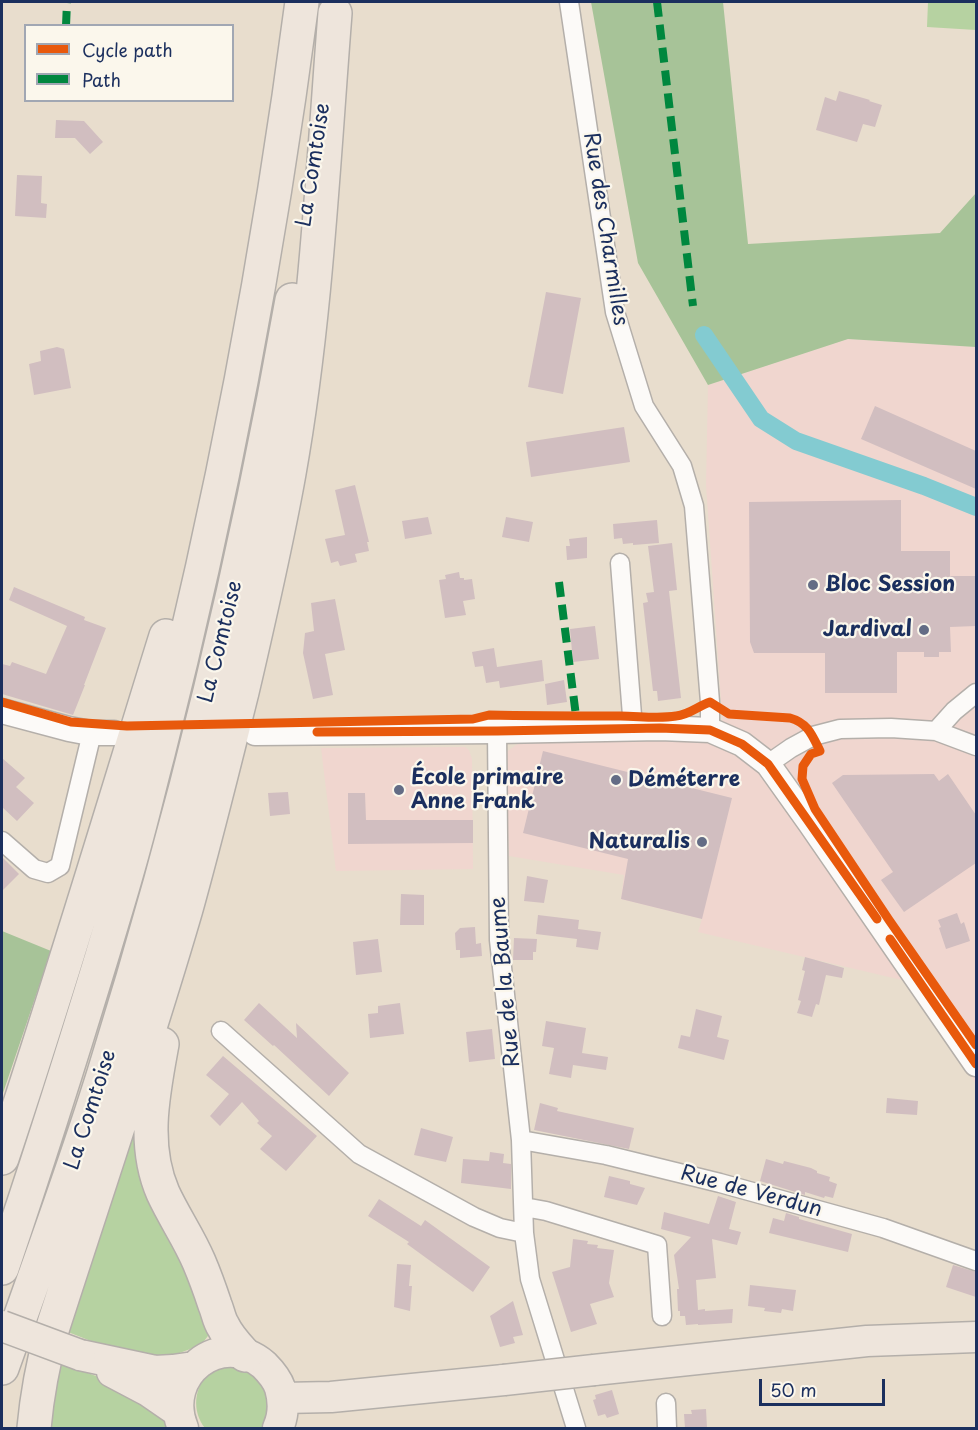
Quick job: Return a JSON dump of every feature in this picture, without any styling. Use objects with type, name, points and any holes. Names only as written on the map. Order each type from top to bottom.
[{"type":"highway","name":"La Comtoise","points":[[2,1268],[73,1053],[135,843],[175,686],[231,435],[257,301],[282,147],[302,2]]},
{"type":"highway","name":"La Comtoise","points":[[2,1368],[60,1206],[104,1073],[166,860],[217,659],[281,365],[316,154],[336,7]]},
{"type":"highway","points":[[34,1428],[39,1383],[52,1330],[187,906],[226,758],[271,570],[298,421],[311,315],[336,7]]},
{"type":"highway","points":[[2,1158],[90,886],[172,618],[257,301]]},
{"type":"highway","points":[[187,906],[155,1082],[151,1145],[160,1186],[196,1255],[222,1326],[245,1355]]},
{"type":"main road","points":[[2,1326],[80,1355],[148,1391],[180,1420]]},
{"type":"main road","points":[[283,1398],[331,1397],[867,1341],[962,1338],[976,1344]]},
{"type":"main road","points":[[180,1420],[178,1395],[188,1373],[207,1358],[222,1353],[238,1353],[259,1361],[279,1383],[283,1398],[283,1412],[278,1428]]},
{"type":"main road","points":[[80,1355],[155,1371],[194,1367]]},
{"type":"street","name":"Rue des Charmilles","points":[[569,2],[615,312],[645,406],[682,466],[694,506],[710,702],[710,730]]},
{"type":"street","points":[[620,563],[633,728]]},
{"type":"street","points":[[936,731],[954,711],[976,693]]},
{"type":"street","points":[[2,711],[69,729],[102,733]]},
{"type":"street","points":[[255,733],[660,728],[710,730],[742,744],[768,764],[976,1064]]},
{"type":"street","points":[[768,764],[790,748],[813,736],[840,729],[891,728],[936,731],[976,746]]},
{"type":"street","name":"Rue de la Baume","points":[[497,731],[499,940],[521,1140],[524,1233],[530,1279],[576,1428]]},
{"type":"street","points":[[2,841],[34,869],[48,873],[60,866],[90,741],[102,733]]},
{"type":"street","points":[[221,1031],[359,1154],[474,1217],[500,1228],[524,1233]]},
{"type":"street","name":"Rue de Verdun","points":[[521,1140],[606,1155],[720,1183],[883,1228],[976,1261]]},
{"type":"street","points":[[524,1207],[546,1211],[657,1245],[662,1316]]},
{"type":"street","points":[[666,1403],[667,1428]]},
{"type":"shaded area","points":[[848,339],[976,347],[976,1084],[906,981],[698,932],[702,919],[621,899],[624,875],[509,856],[505,753],[526,738],[691,738],[724,744],[706,485],[708,385]]},
{"type":"shaded area","name":"École primaire Anne Frank","points":[[465,747],[469,750],[472,759],[473,869],[336,871],[321,748]]},
{"type":"green space","points":[[591,2],[723,2],[748,244],[940,233],[976,193],[976,347],[848,339],[708,385],[638,263]]},
{"type":"green space","points":[[928,2],[976,2],[976,30],[927,27]]},
{"type":"green space","points":[[2,931],[51,951],[2,1096]]},
{"type":"green space","points":[[141,1101],[211,1332],[201,1345],[166,1358],[124,1354],[68,1332]]},
{"type":"green space","points":[[57,1361],[132,1390],[174,1428],[48,1428]]},
{"type":"green space","points":[[229,1365],[249,1368],[272,1397],[263,1428],[205,1428],[201,1422],[196,1399],[201,1384],[211,1372]]},
{"type":"building","points":[[839,91],[882,105],[875,127],[863,124],[857,142],[816,130],[825,97],[836,101]]},
{"type":"building","points":[[56,120],[84,121],[103,142],[90,154],[75,138],[55,138]]},
{"type":"building","points":[[17,175],[42,176],[41,203],[47,204],[46,218],[15,216]]},
{"type":"building","points":[[546,292],[581,298],[563,394],[528,387]]},
{"type":"building","points":[[57,347],[64,349],[71,388],[34,395],[29,364],[41,361],[40,351]]},
{"type":"building","points":[[875,406],[976,451],[976,489],[861,439]]},
{"type":"building","points":[[624,427],[630,462],[531,477],[526,442]]},
{"type":"building","points":[[355,485],[369,542],[367,542],[369,551],[355,554],[357,562],[340,566],[338,561],[331,563],[325,539],[345,535],[335,490]]},
{"type":"building","points":[[901,500],[901,551],[950,551],[950,576],[975,576],[976,626],[950,627],[951,652],[939,652],[939,657],[924,657],[924,652],[897,652],[897,693],[825,693],[825,653],[754,653],[750,642],[749,502]]},
{"type":"building","points":[[428,517],[432,534],[405,539],[402,521]]},
{"type":"building","points":[[506,517],[533,522],[529,542],[502,537]]},
{"type":"building","points":[[657,520],[659,543],[633,545],[633,543],[623,544],[622,538],[614,539],[613,524]]},
{"type":"building","points":[[587,537],[587,558],[567,560],[566,546],[570,546],[569,539]]},
{"type":"building","points":[[672,543],[677,590],[669,591],[681,698],[658,701],[657,691],[653,691],[643,603],[648,602],[646,593],[654,592],[648,546]]},
{"type":"building","points":[[459,572],[460,578],[472,579],[475,599],[463,601],[466,615],[445,618],[439,580],[446,579],[445,575]]},
{"type":"building","points":[[14,587],[106,628],[73,715],[2,694],[2,664],[10,666],[12,662],[46,674],[67,626],[9,600]]},
{"type":"building","points":[[335,599],[345,650],[325,654],[333,695],[313,699],[303,653],[305,633],[314,631],[311,603]]},
{"type":"building","points":[[595,626],[599,659],[573,662],[570,629]]},
{"type":"building","points":[[494,648],[497,667],[542,660],[544,681],[500,688],[499,681],[486,683],[483,666],[475,667],[472,652]]},
{"type":"building","points":[[564,680],[567,702],[547,705],[545,684]]},
{"type":"building","points":[[543,751],[732,798],[702,919],[621,899],[628,859],[523,833]]},
{"type":"building","points":[[2,758],[25,778],[16,787],[34,803],[17,821],[2,807]]},
{"type":"building","points":[[934,774],[939,781],[948,774],[976,815],[976,863],[904,912],[881,880],[893,872],[832,783],[843,775]]},
{"type":"building","points":[[288,792],[290,814],[270,816],[268,793]]},
{"type":"building","points":[[348,793],[365,793],[366,820],[473,820],[473,843],[348,844]]},
{"type":"building","points":[[2,857],[19,874],[2,891]]},
{"type":"building","points":[[527,876],[548,880],[544,903],[524,901]]},
{"type":"building","points":[[401,894],[424,895],[424,925],[400,925]]},
{"type":"building","points":[[957,913],[961,924],[964,922],[970,941],[946,949],[938,920]]},
{"type":"building","points":[[538,915],[579,920],[578,929],[601,932],[598,950],[576,947],[577,939],[536,934]]},
{"type":"building","points":[[475,927],[476,944],[481,943],[482,956],[460,958],[460,950],[456,950],[455,933],[460,928]]},
{"type":"building","points":[[514,938],[537,939],[533,960],[513,960]]},
{"type":"building","points":[[378,939],[382,972],[356,975],[353,942]]},
{"type":"building","points":[[805,957],[844,968],[842,978],[826,975],[819,1005],[816,1004],[812,1017],[797,1013],[801,1001],[798,1000],[805,971],[802,970]]},
{"type":"building","points":[[259,1003],[297,1038],[296,1023],[349,1073],[329,1096],[244,1020]]},
{"type":"building","points":[[400,1003],[404,1034],[370,1038],[368,1014],[378,1013],[378,1006]]},
{"type":"building","points":[[696,1009],[722,1016],[717,1037],[729,1040],[724,1060],[678,1048],[681,1035],[690,1037]]},
{"type":"building","points":[[546,1021],[586,1028],[582,1053],[608,1057],[606,1070],[573,1065],[571,1078],[549,1074],[554,1048],[542,1046]]},
{"type":"building","points":[[492,1029],[495,1059],[469,1062],[466,1032]]},
{"type":"building","points":[[223,1056],[317,1136],[286,1171],[260,1149],[272,1136],[257,1123],[259,1121],[242,1102],[220,1126],[210,1116],[229,1094],[206,1075]]},
{"type":"building","points":[[887,1098],[918,1101],[917,1115],[886,1113]]},
{"type":"building","points":[[540,1103],[558,1108],[557,1111],[634,1128],[629,1149],[534,1130]]},
{"type":"building","points":[[421,1128],[453,1137],[446,1162],[414,1155]]},
{"type":"building","points":[[490,1152],[504,1154],[503,1163],[511,1164],[511,1189],[461,1183],[463,1159],[489,1161]]},
{"type":"building","points":[[766,1159],[811,1168],[817,1173],[830,1177],[829,1181],[837,1184],[833,1198],[825,1196],[824,1198],[805,1192],[805,1195],[760,1181]]},
{"type":"building","points":[[609,1176],[630,1181],[630,1184],[645,1188],[637,1205],[604,1197]]},
{"type":"building","points":[[718,1196],[736,1202],[729,1229],[741,1232],[737,1245],[712,1239],[716,1278],[696,1280],[698,1310],[733,1309],[732,1323],[686,1325],[685,1316],[680,1316],[680,1311],[678,1311],[677,1289],[679,1289],[674,1255],[691,1237],[661,1229],[664,1212],[709,1224]]},
{"type":"building","points":[[379,1199],[421,1226],[425,1220],[490,1267],[473,1292],[407,1244],[409,1242],[368,1216]]},
{"type":"building","points":[[786,1213],[852,1234],[848,1252],[769,1233],[773,1218],[784,1221]]},
{"type":"building","points":[[573,1239],[588,1241],[587,1244],[598,1245],[597,1248],[614,1250],[609,1283],[614,1297],[590,1304],[597,1324],[571,1332],[552,1272],[570,1267]]},
{"type":"building","points":[[397,1264],[411,1265],[410,1311],[394,1307]]},
{"type":"building","points":[[953,1265],[976,1272],[976,1297],[946,1287]]},
{"type":"building","points":[[750,1285],[796,1290],[793,1311],[782,1309],[781,1313],[748,1306]]},
{"type":"building","points":[[513,1301],[523,1335],[513,1337],[515,1343],[500,1347],[490,1316]]},
{"type":"building","points":[[612,1390],[619,1414],[607,1418],[605,1414],[598,1416],[593,1400],[596,1399],[595,1395]]},
{"type":"building","points":[[706,1409],[707,1428],[685,1428],[684,1414],[692,1414],[691,1410]]},
{"type":"waterway","points":[[704,335],[761,419],[796,441],[924,486],[976,507]]},
{"type":"marked path","points":[[66,24],[67,2]]},
{"type":"marked path","points":[[657,2],[693,306]]},
{"type":"marked path","points":[[559,582],[576,716]]},
{"type":"cycle path","points":[[2,702],[71,722],[127,726],[473,719],[489,715],[662,717],[685,714],[710,702],[729,714],[796,720],[812,735],[820,751],[811,754],[803,766],[802,779],[815,809],[976,1045]]},
{"type":"cycle path","points":[[317,732],[660,728],[710,730],[742,744],[768,764],[877,919]]},
{"type":"cycle path","points":[[890,939],[976,1064]]},
{"type":"place","name":"Bloc Session","points":[[813,585]]},
{"type":"place","name":"Jardival","points":[[924,630]]},
{"type":"place","name":"Déméterre","points":[[616,780]]},
{"type":"place","name":"École primaire Anne Frank","points":[[399,790]]},
{"type":"place","name":"Naturalis","points":[[702,842]]}]
